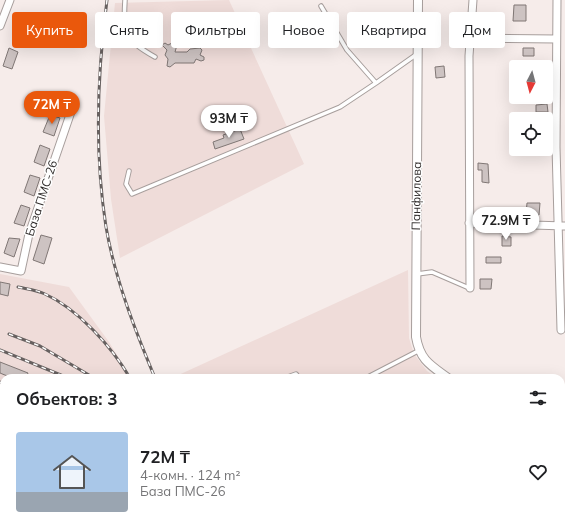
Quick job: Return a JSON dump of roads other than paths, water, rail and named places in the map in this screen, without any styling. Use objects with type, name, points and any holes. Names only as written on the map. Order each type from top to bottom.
[{"type":"street","points":[[0,26],[10,0]]},
{"type":"street","name":"Панфилова","points":[[418,0],[416,274],[416,337],[418,351]]},
{"type":"street","points":[[472,12],[473,0]]},
{"type":"street","points":[[557,0],[557,226],[563,330]]},
{"type":"street","points":[[505,39],[556,41],[565,43]]},
{"type":"street","points":[[470,48],[470,288]]},
{"type":"street","name":"База ПМС-26","points":[[0,267],[21,271],[29,234],[73,106]]},
{"type":"street","points":[[469,223],[565,226]]},
{"type":"street","points":[[418,351],[431,366],[442,374]]},
{"type":"lane","points":[[125,0],[124,24],[127,32],[137,47],[155,57]]},
{"type":"lane","points":[[322,6],[346,50],[376,84]]},
{"type":"lane","points":[[129,171],[126,184],[132,194],[340,106],[376,84],[418,53]]},
{"type":"lane","points":[[416,274],[432,272],[470,288]]},
{"type":"lane","points":[[374,374],[418,351]]},
{"type":"railway","points":[[107,0],[101,57],[98,114],[98,142],[102,199],[106,227],[120,285],[153,374]]},
{"type":"railway","points":[[18,287],[42,293],[70,309],[104,342],[128,374]]},
{"type":"railway","points":[[9,334],[40,346],[87,374]]},
{"type":"railway","points":[[0,350],[58,374]]}]
